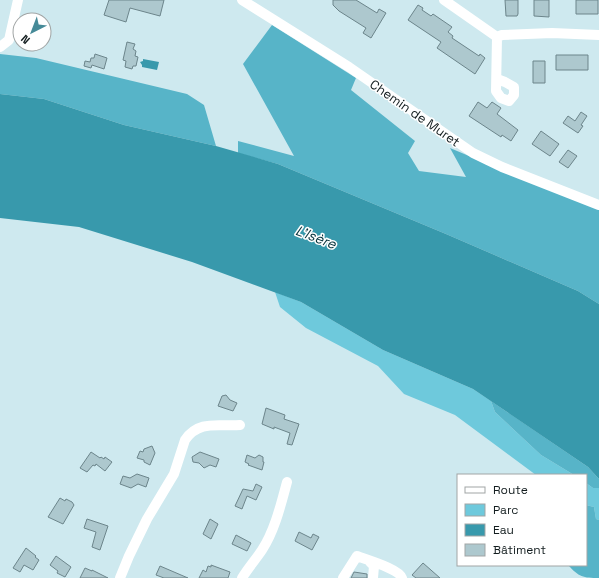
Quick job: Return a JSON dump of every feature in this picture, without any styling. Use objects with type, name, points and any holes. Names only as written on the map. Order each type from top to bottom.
[{"type":"street","points":[[0,47],[8,40],[18,0]]},
{"type":"street","name":"Chemin de Muret","points":[[242,0],[349,67],[474,153],[502,167],[599,205]]},
{"type":"street","points":[[444,0],[497,37]]},
{"type":"street","points":[[497,37],[502,35],[552,33],[599,34]]},
{"type":"street","points":[[497,37],[497,79]]},
{"type":"street","points":[[120,578],[128,556],[147,519],[174,474],[185,440],[188,436],[206,425],[240,425]]},
{"type":"street","points":[[242,578],[269,536],[280,507],[287,482]]},
{"type":"street","points":[[343,578],[357,556],[394,570],[401,575],[402,578]]},
{"type":"street","points":[[370,562],[374,566],[373,578]]},
{"type":"green space","points":[[275,292],[301,302],[383,350],[473,389],[491,401],[495,412],[541,455],[572,474],[535,474],[455,415],[404,394],[378,366],[306,328],[280,307]]},
{"type":"green space","points":[[587,484],[593,488],[599,488],[599,520],[596,519],[594,507],[587,505]]},
{"type":"shaded area","points":[[272,25],[356,78],[351,90],[415,141],[408,153],[419,171],[466,177],[450,148],[599,207],[599,304],[578,291],[446,234],[278,164],[238,153],[238,141],[294,156],[243,64]]},
{"type":"shaded area","points":[[0,54],[36,58],[187,94],[204,105],[216,146],[124,125],[44,99],[0,94]]},
{"type":"shaded area","points":[[491,401],[588,467],[599,479],[599,488],[593,488],[587,484],[587,474],[572,474],[541,455],[495,412]]},
{"type":"shaded area","points":[[587,505],[594,507],[596,519],[599,520],[599,578],[589,578],[575,572],[569,566],[587,566]]},
{"type":"water","points":[[143,59],[159,62],[157,70],[142,67],[140,62],[143,61]]},
{"type":"water","name":"L'Isère","points":[[0,94],[44,99],[124,125],[216,146],[278,164],[578,291],[599,304],[599,479],[588,467],[473,389],[383,350],[301,302],[192,262],[79,227],[0,218]]},
{"type":"building","points":[[109,0],[164,0],[160,16],[130,8],[126,22],[104,15]]},
{"type":"building","points":[[333,0],[356,0],[377,13],[379,9],[386,13],[371,38],[363,33],[366,28],[339,11],[333,5]]},
{"type":"building","points":[[505,0],[518,0],[517,16],[506,16]]},
{"type":"building","points":[[534,0],[549,0],[549,17],[534,16]]},
{"type":"building","points":[[576,0],[598,0],[598,14],[576,14]]},
{"type":"building","points":[[418,5],[423,8],[422,10],[431,16],[433,14],[452,27],[448,32],[453,36],[452,38],[479,56],[480,54],[485,58],[475,74],[437,48],[441,42],[408,20]]},
{"type":"building","points":[[127,42],[135,44],[133,49],[136,51],[135,56],[138,57],[136,66],[133,66],[132,69],[125,67],[126,61],[123,60]]},
{"type":"building","points":[[95,54],[107,58],[104,69],[92,65],[91,68],[84,66],[85,61],[90,62],[91,58],[94,58]]},
{"type":"building","points":[[556,55],[588,55],[588,70],[556,70]]},
{"type":"building","points":[[533,61],[545,61],[545,83],[533,83]]},
{"type":"building","points":[[478,102],[487,108],[492,102],[501,108],[497,114],[518,130],[511,141],[502,135],[501,137],[469,116]]},
{"type":"building","points":[[581,112],[587,116],[578,133],[563,123],[568,116],[575,121]]},
{"type":"building","points":[[541,131],[559,144],[550,156],[532,144]]},
{"type":"building","points":[[568,150],[577,156],[568,168],[559,162]]},
{"type":"building","points":[[226,395],[230,400],[237,403],[233,411],[218,406],[222,396]]},
{"type":"building","points":[[266,408],[285,415],[284,419],[299,424],[292,445],[287,444],[290,433],[262,424]]},
{"type":"building","points":[[152,446],[155,453],[150,465],[144,462],[144,460],[137,458],[140,451],[143,452],[144,449]]},
{"type":"building","points":[[91,452],[100,458],[101,457],[104,459],[105,457],[112,462],[105,471],[96,464],[95,466],[93,465],[87,472],[80,468]]},
{"type":"building","points":[[200,452],[219,459],[216,467],[210,465],[204,468],[199,463],[193,462],[192,457]]},
{"type":"building","points":[[247,455],[255,458],[259,455],[263,457],[264,462],[262,470],[248,465],[249,464],[245,462]]},
{"type":"building","points":[[137,474],[149,478],[146,487],[138,484],[131,488],[120,484],[123,476],[130,478]]},
{"type":"building","points":[[256,484],[262,487],[256,500],[247,496],[242,509],[235,506],[243,489],[253,491]]},
{"type":"building","points":[[60,498],[65,501],[66,499],[72,502],[74,505],[63,524],[48,517]]},
{"type":"building","points":[[87,519],[108,526],[100,550],[92,547],[96,532],[84,528]]},
{"type":"building","points":[[210,519],[218,524],[211,539],[203,534]]},
{"type":"building","points":[[299,532],[311,538],[313,534],[319,537],[312,550],[295,541]]},
{"type":"building","points":[[236,535],[251,543],[247,551],[232,544]]},
{"type":"building","points":[[26,548],[39,560],[33,570],[24,565],[20,572],[13,568]]},
{"type":"building","points":[[56,556],[71,567],[65,577],[57,573],[58,571],[50,565]]},
{"type":"building","points":[[423,563],[440,578],[416,578],[412,575]]},
{"type":"building","points":[[211,565],[230,572],[228,578],[199,578],[203,570],[206,572],[208,566],[211,567]]},
{"type":"building","points":[[160,566],[188,578],[164,578],[156,575]]},
{"type":"building","points":[[85,568],[92,570],[108,578],[80,578]]},
{"type":"building","points":[[354,572],[367,574],[367,578],[351,578]]}]
